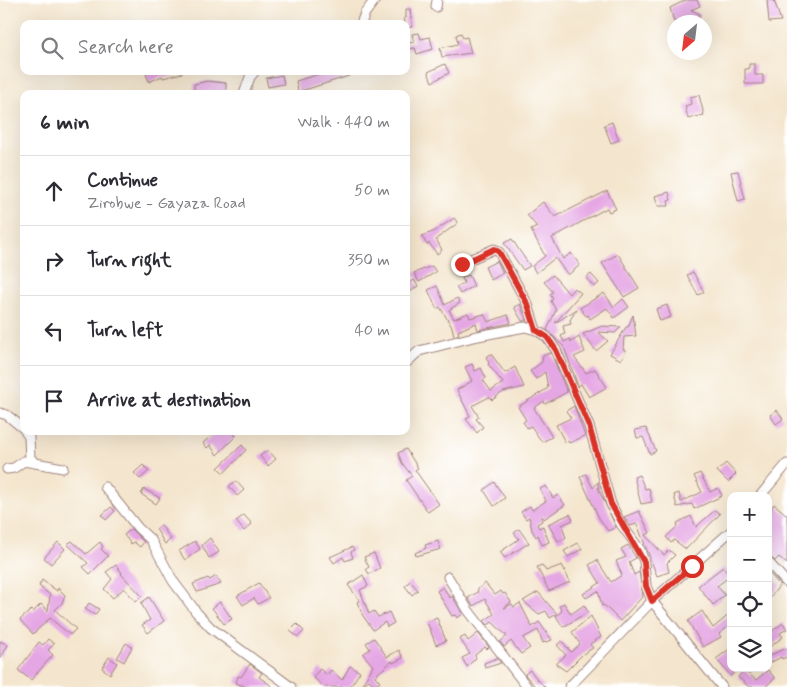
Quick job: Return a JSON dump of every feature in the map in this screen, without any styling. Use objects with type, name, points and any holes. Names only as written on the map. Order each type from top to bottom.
[{"type":"street","points":[[362,20],[365,13],[376,0]]},
{"type":"street","points":[[245,90],[252,75]]},
{"type":"street","points":[[462,264],[494,249],[499,252],[528,305],[536,330]]},
{"type":"street","points":[[410,359],[419,351],[442,344],[525,327],[536,330],[547,337],[556,350],[589,426],[611,504],[621,524],[640,550],[644,562],[646,586],[652,601],[722,687]]},
{"type":"street","points":[[0,413],[7,415],[20,426]]},
{"type":"street","points":[[28,435],[30,458],[33,461]]},
{"type":"street","points":[[7,469],[14,468],[24,461],[33,461],[63,468]]},
{"type":"street","points":[[763,492],[787,464]]},
{"type":"street","points":[[105,487],[138,528],[151,540],[173,581],[211,628],[292,687]]},
{"type":"street","points":[[569,687],[652,601],[727,535]]},
{"type":"street","points":[[772,566],[787,583]]},
{"type":"street","points":[[448,578],[463,602],[526,687]]},
{"type":"building","points":[[686,0],[697,0],[700,6],[691,10],[700,14],[672,15],[670,8]]},
{"type":"building","points":[[767,0],[774,0],[781,21],[769,22]]},
{"type":"building","points":[[406,9],[410,9],[412,27],[410,27],[410,20],[404,20],[404,18],[406,18]]},
{"type":"building","points":[[419,33],[421,39],[430,37],[433,49],[417,54],[415,48],[410,49],[410,42],[414,42],[412,34]]},
{"type":"building","points":[[461,33],[463,38],[467,37],[471,53],[442,57],[440,48],[458,44],[456,35]]},
{"type":"building","points":[[445,64],[449,73],[432,82],[428,72]]},
{"type":"building","points":[[749,64],[755,64],[755,75],[763,75],[763,84],[745,84],[745,69],[749,69]]},
{"type":"building","points":[[146,75],[174,75],[163,78],[162,76],[149,82]]},
{"type":"building","points":[[282,75],[284,84],[268,87],[266,78]]},
{"type":"building","points":[[316,75],[349,76],[304,90],[298,90],[296,81]]},
{"type":"building","points":[[207,81],[226,83],[226,90],[194,90],[194,84]]},
{"type":"building","points":[[699,95],[704,115],[688,119],[685,106],[691,104],[690,97]]},
{"type":"building","points":[[612,122],[619,140],[611,143],[604,125]]},
{"type":"building","points":[[738,171],[745,199],[738,201],[731,172]]},
{"type":"building","points":[[607,191],[616,209],[609,212],[607,208],[552,238],[563,259],[571,253],[580,265],[568,275],[555,258],[536,273],[532,266],[545,256],[531,230],[537,227],[527,215],[543,202],[555,217]]},
{"type":"building","points":[[669,192],[671,200],[668,201],[669,206],[658,206],[655,196]]},
{"type":"building","points":[[454,218],[458,223],[436,239],[442,250],[437,254],[429,243],[427,245],[422,236],[435,231]]},
{"type":"building","points":[[512,239],[530,266],[523,270],[504,243]]},
{"type":"building","points":[[618,254],[639,288],[624,297],[602,263]]},
{"type":"building","points":[[497,261],[503,273],[491,280],[485,267]]},
{"type":"building","points":[[432,266],[436,272],[419,282],[414,273]]},
{"type":"building","points":[[693,272],[704,292],[698,295],[687,275]]},
{"type":"building","points":[[591,274],[599,283],[594,287],[586,278]]},
{"type":"building","points":[[469,275],[474,286],[460,294],[456,287],[464,283],[462,278]]},
{"type":"building","points":[[553,275],[569,294],[574,288],[581,293],[555,323],[577,309],[570,320],[571,324],[563,326],[565,334],[561,336],[564,342],[570,339],[571,342],[579,337],[585,352],[574,357],[586,373],[595,369],[607,387],[589,397],[581,384],[578,386],[564,347],[547,330],[556,310],[551,301],[553,299],[550,294],[553,292],[544,282]]},
{"type":"building","points":[[414,280],[418,286],[410,292],[410,283]]},
{"type":"building","points":[[437,286],[445,305],[457,298],[460,303],[449,310],[454,319],[468,313],[470,318],[484,314],[488,322],[508,315],[511,323],[478,330],[476,323],[458,331],[459,334],[454,336],[452,327],[440,307],[437,309],[428,290]]},
{"type":"building","points":[[604,293],[614,307],[623,299],[629,307],[614,318],[607,308],[590,319],[580,308]]},
{"type":"building","points":[[520,304],[527,321],[522,321],[514,307]]},
{"type":"building","points":[[667,305],[671,317],[660,321],[656,309]]},
{"type":"building","points":[[633,315],[636,336],[624,337],[623,349],[626,351],[621,360],[610,354],[626,327],[628,327]]},
{"type":"building","points":[[602,326],[621,327],[615,333],[598,332],[608,341],[596,351],[583,334]]},
{"type":"building","points":[[551,353],[567,392],[545,404],[544,401],[534,408],[552,437],[542,442],[531,426],[527,428],[523,422],[526,420],[518,407],[548,388],[545,372],[536,379],[530,371],[542,362],[543,355]]},
{"type":"building","points":[[491,354],[505,373],[515,367],[524,387],[503,392],[492,400],[489,397],[472,406],[479,417],[476,419],[483,427],[477,433],[466,419],[470,416],[457,390],[472,381],[465,367],[472,364],[475,371],[481,368],[486,378],[483,380],[491,391],[503,383],[488,364],[486,357]]},
{"type":"building","points":[[574,406],[585,436],[569,443],[568,441],[565,442],[556,425],[571,418],[566,411]]},
{"type":"building","points":[[777,410],[783,419],[776,424],[770,415]]},
{"type":"building","points":[[646,428],[656,451],[650,454],[643,437],[637,438],[635,430]]},
{"type":"building","points":[[212,435],[236,436],[217,455],[210,445],[207,448],[203,443]]},
{"type":"building","points":[[242,445],[246,450],[224,473],[218,468]]},
{"type":"building","points":[[406,449],[418,468],[415,470],[439,504],[428,512],[406,480],[412,476],[402,463],[398,453]]},
{"type":"building","points":[[268,450],[276,459],[268,466],[260,456]]},
{"type":"building","points":[[726,463],[736,474],[728,482],[717,471]]},
{"type":"building","points":[[143,465],[149,471],[140,479],[134,473]]},
{"type":"building","points":[[700,473],[710,492],[718,488],[722,496],[694,509],[692,504],[677,507],[674,495],[679,493],[681,502],[702,492],[694,476]]},
{"type":"building","points":[[586,474],[593,488],[598,482],[599,490],[616,527],[608,531],[599,518],[580,477]]},
{"type":"building","points":[[639,475],[645,489],[649,488],[652,502],[641,504],[634,477]]},
{"type":"building","points":[[236,481],[244,490],[237,496],[229,486]]},
{"type":"building","points":[[494,482],[505,498],[494,506],[484,490]]},
{"type":"building","points":[[546,486],[553,498],[558,495],[565,505],[544,519],[543,517],[541,518],[542,521],[537,524],[539,528],[543,526],[549,542],[542,545],[538,535],[536,537],[532,530],[529,517],[526,519],[521,512],[530,506],[532,510],[546,501],[540,489]]},
{"type":"building","points":[[144,489],[160,498],[156,504],[141,494]]},
{"type":"building","points":[[774,504],[787,515],[787,564],[779,557],[775,561],[772,559],[772,507]]},
{"type":"building","points":[[111,507],[115,511],[106,520],[102,515]]},
{"type":"building","points":[[715,510],[720,514],[686,549],[674,540],[671,543],[666,537],[678,526],[677,523],[691,516],[696,527]]},
{"type":"building","points":[[639,511],[650,533],[645,535],[664,555],[669,550],[675,555],[667,563],[669,572],[657,576],[637,524],[630,526],[624,517]]},
{"type":"building","points":[[570,514],[573,520],[562,525],[566,538],[558,541],[548,524]]},
{"type":"building","points":[[244,515],[252,524],[244,531],[236,521]]},
{"type":"building","points":[[161,525],[171,539],[165,544],[156,529]]},
{"type":"building","points":[[131,529],[144,542],[140,547],[134,542],[131,544],[124,535]]},
{"type":"building","points":[[519,529],[529,543],[505,558],[500,552],[519,539],[514,533]]},
{"type":"building","points":[[210,538],[219,552],[209,558],[202,545]]},
{"type":"building","points":[[72,541],[86,554],[100,542],[103,547],[101,549],[108,556],[90,574],[83,567],[88,563],[67,544]]},
{"type":"building","points":[[195,541],[200,549],[185,560],[179,551]]},
{"type":"building","points":[[438,541],[441,549],[416,556],[415,553],[426,548],[425,545]]},
{"type":"building","points":[[58,542],[65,549],[51,564],[44,558]]},
{"type":"building","points":[[578,543],[582,549],[568,557],[564,551]]},
{"type":"building","points":[[628,545],[636,558],[629,562],[634,575],[639,572],[643,596],[620,621],[604,605],[602,606],[598,591],[586,598],[583,594],[600,583],[589,565],[597,560],[611,582],[622,575],[616,561],[626,557],[621,549]]},
{"type":"building","points":[[352,547],[354,550],[351,552],[353,558],[345,561],[343,557],[334,563],[330,557]]},
{"type":"building","points":[[374,553],[380,568],[369,574],[366,569],[369,567],[364,557]]},
{"type":"building","points":[[116,565],[121,574],[142,596],[136,602],[124,588],[113,598],[104,589],[112,579],[106,572]]},
{"type":"building","points":[[542,565],[546,571],[562,565],[570,582],[549,591],[537,567]]},
{"type":"building","points":[[723,567],[727,572],[727,578],[717,586],[725,595],[713,605],[698,586]]},
{"type":"building","points":[[363,575],[368,586],[360,590],[369,614],[374,611],[378,617],[389,612],[394,623],[387,627],[385,622],[373,630],[363,616],[357,602],[360,601],[348,585]]},
{"type":"building","points":[[216,576],[221,584],[197,592],[193,584],[208,578],[210,580]]},
{"type":"building","points":[[772,576],[780,585],[772,595]]},
{"type":"building","points":[[42,580],[57,591],[58,588],[65,595],[62,603],[55,610],[76,629],[70,635],[50,618],[33,634],[20,620],[31,610],[33,612],[41,604],[48,611],[50,595],[39,586]]},
{"type":"building","points":[[410,581],[418,590],[412,595],[405,586]]},
{"type":"building","points":[[259,583],[269,598],[258,604],[254,598],[243,605],[237,596]]},
{"type":"building","points":[[485,583],[495,595],[501,591],[503,594],[505,593],[511,602],[504,608],[512,604],[514,607],[520,603],[532,627],[539,622],[552,640],[543,643],[538,630],[523,638],[530,648],[521,654],[511,641],[504,647],[500,642],[507,636],[492,622],[488,625],[484,621],[494,614],[485,599],[473,606],[468,598],[478,592],[477,590]]},
{"type":"building","points":[[443,587],[450,598],[452,596],[463,614],[457,618],[455,615],[452,616],[437,591]]},
{"type":"building","points":[[538,592],[557,614],[550,618],[546,611],[539,614],[523,601]]},
{"type":"building","points":[[149,597],[164,621],[148,633],[142,625],[150,620],[141,603]]},
{"type":"building","points":[[220,602],[232,619],[224,624],[212,608]]},
{"type":"building","points":[[89,603],[99,609],[95,615],[85,609]]},
{"type":"building","points":[[564,603],[571,614],[584,605],[588,612],[563,627],[556,616],[562,611],[559,606]]},
{"type":"building","points":[[702,611],[713,628],[727,616],[727,627],[719,634],[721,637],[703,647],[688,621]]},
{"type":"building","points":[[591,616],[601,637],[590,644],[593,648],[583,654],[566,671],[556,664],[566,655],[557,645],[562,641],[571,652],[580,644],[572,632]]},
{"type":"building","points":[[437,618],[446,641],[436,645],[427,622]]},
{"type":"building","points":[[783,623],[787,629],[780,633],[783,637],[772,645],[772,631]]},
{"type":"building","points":[[297,624],[304,631],[298,637],[290,631]]},
{"type":"building","points":[[478,633],[489,647],[487,649],[485,647],[475,655],[476,658],[467,667],[462,658],[470,654],[460,639],[465,636],[468,641]]},
{"type":"building","points":[[374,638],[387,657],[399,650],[403,658],[393,663],[392,661],[375,676],[380,682],[375,686],[369,680],[363,684],[373,666],[363,654],[370,649],[366,643]]},
{"type":"building","points":[[48,639],[54,644],[48,650],[53,655],[31,680],[18,670],[39,642],[43,645]]},
{"type":"building","points":[[0,641],[8,645],[0,659]]},
{"type":"building","points":[[126,643],[132,647],[124,662],[117,658]]},
{"type":"building","points":[[787,648],[787,657],[782,659],[781,657],[772,662],[772,654]]},
{"type":"building","points":[[727,651],[727,671],[716,659]]},
{"type":"building","points":[[109,657],[117,663],[110,674],[102,668]]},
{"type":"building","points":[[497,658],[501,663],[485,668],[484,663]]},
{"type":"building","points":[[250,664],[262,673],[259,677],[273,687],[247,687],[236,683],[238,676],[241,677]]},
{"type":"building","points":[[350,666],[360,672],[350,687],[324,687],[313,677],[320,669],[327,675],[331,670],[342,680]]},
{"type":"building","points":[[530,670],[545,687],[536,687],[526,676],[525,674]]},
{"type":"building","points":[[742,672],[746,672],[756,680],[766,672],[770,672],[775,678],[765,687],[749,687],[738,677]]},
{"type":"route","points":[[462,264],[496,249],[528,305],[536,330],[547,337],[556,350],[589,426],[611,504],[621,524],[640,550],[644,562],[646,586],[652,601],[692,566]]}]
